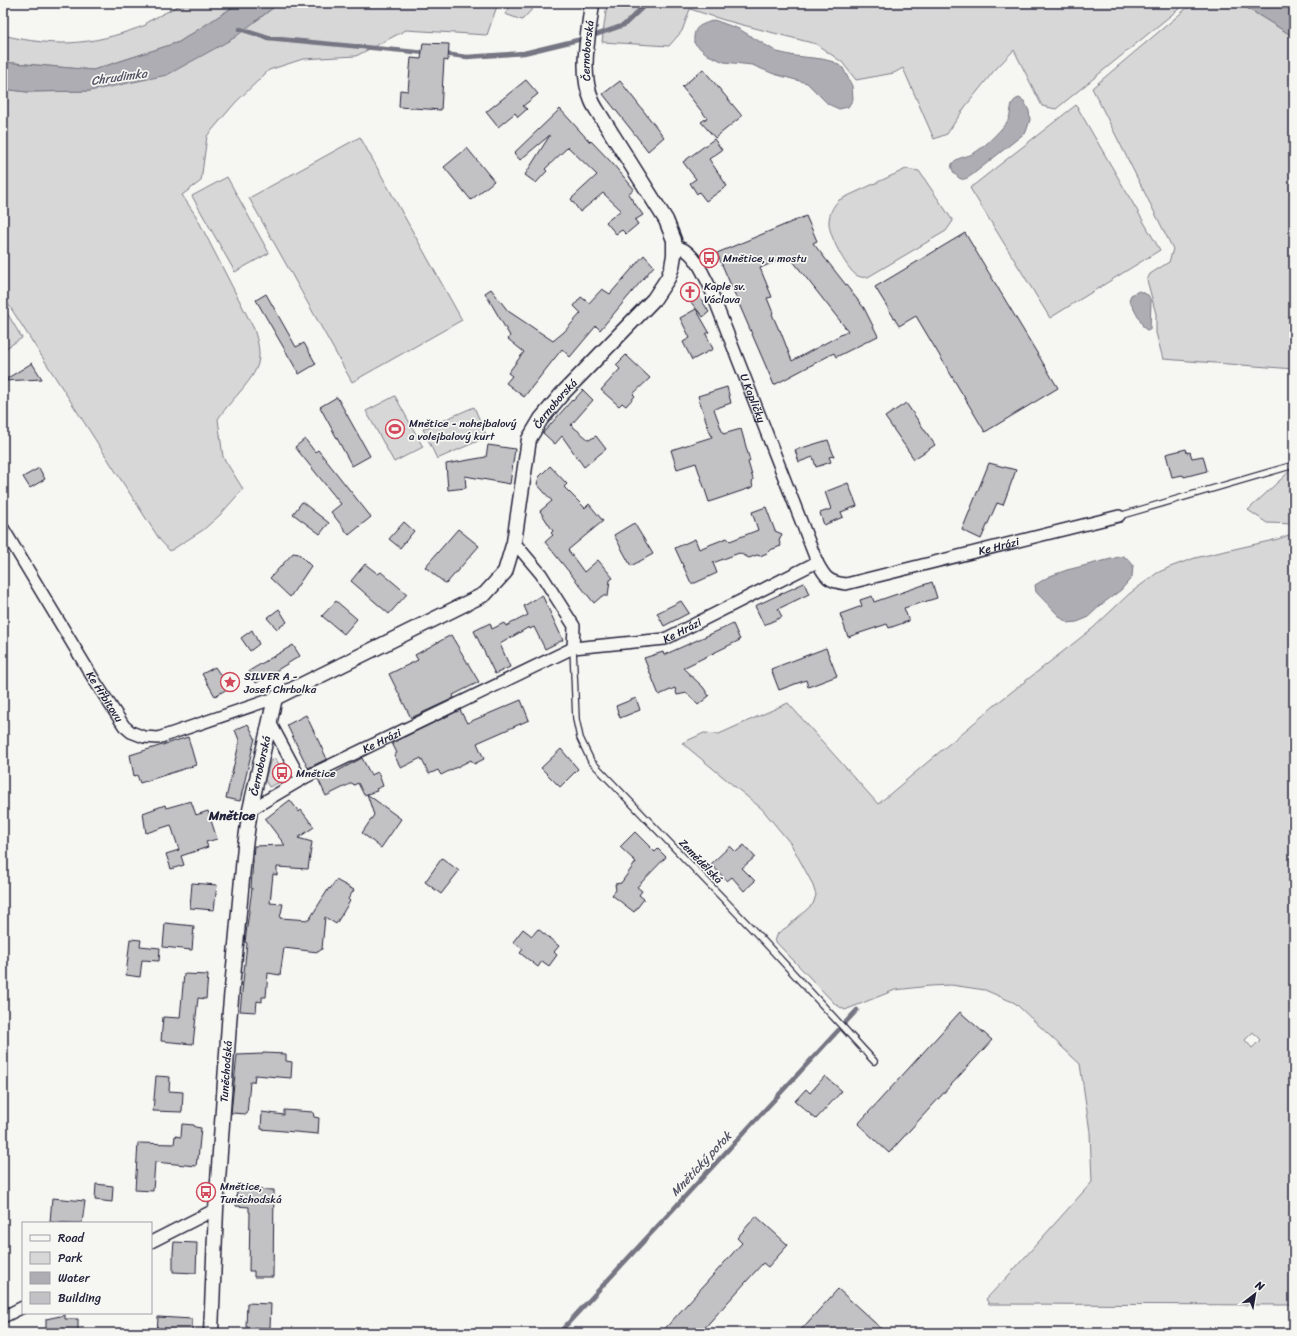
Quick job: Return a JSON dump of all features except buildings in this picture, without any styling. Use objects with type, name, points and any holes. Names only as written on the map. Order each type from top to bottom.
[{"type":"street","name":"Černoborská","points":[[250,810],[275,698],[485,594],[505,572],[514,542],[529,439],[541,419],[561,395],[654,299],[668,278],[672,267],[674,246],[671,231],[660,209],[592,101],[587,77],[586,62],[592,9]]},
{"type":"street","name":"U Kapličky","points":[[674,246],[682,247],[697,262],[708,283],[817,562]]},
{"type":"street","name":"Ke Hrázi","points":[[250,810],[312,774],[573,648],[665,638],[817,562],[824,576],[846,584],[1119,516]]},
{"type":"street","name":"Ke Hřbitovu","points":[[3,528],[96,683],[124,726],[131,732],[144,737],[158,738],[275,698]]},
{"type":"street","points":[[514,542],[541,574],[574,626],[573,648]]},
{"type":"street","name":"Černoborská","points":[[270,722],[301,780]]},
{"type":"street","name":"Tuněchodská","points":[[211,1333],[216,1209],[230,1010],[245,846],[250,810]]},
{"type":"street","points":[[152,1241],[216,1209]]},
{"type":"street","points":[[3,1317],[22,1308]]},
{"type":"lane","points":[[1119,516],[1294,465]]},
{"type":"lane","name":"Zemědělská","points":[[573,648],[576,719],[580,738],[592,761],[758,935],[874,1061]]},
{"type":"green space","points":[[184,3],[237,3],[179,42],[93,70],[3,62],[3,35],[31,41],[52,43],[71,43],[97,40],[146,25],[147,22]]},
{"type":"green space","points":[[279,3],[498,3],[487,35],[406,30],[356,56],[303,59],[269,70],[235,103],[207,136],[201,181],[182,195],[196,216],[254,329],[258,344],[259,359],[253,375],[218,419],[223,457],[243,489],[220,515],[203,530],[170,551],[160,540],[3,296],[3,89],[27,92],[90,91],[259,19]]},
{"type":"green space","points":[[513,3],[538,3],[522,20],[505,14]]},
{"type":"green space","points":[[607,3],[1186,3],[1056,109],[1042,106],[1014,50],[993,72],[965,107],[947,134],[934,139],[903,68],[894,73],[856,80],[842,62],[816,44],[724,20],[690,9],[682,31],[669,46],[602,42]]},
{"type":"green space","points":[[1193,3],[1239,3],[1294,37],[1294,369],[1163,359],[1156,333],[1156,314],[1147,280],[1150,274],[1169,262],[1173,249],[1092,88]]},
{"type":"green space","points":[[1076,105],[1160,250],[1050,318],[970,188]]},
{"type":"green space","points":[[360,137],[462,320],[352,382],[249,198]]},
{"type":"green space","points":[[906,169],[919,171],[953,221],[946,231],[868,277],[858,276],[847,265],[834,242],[829,227],[832,210],[839,200]]},
{"type":"green space","points":[[227,177],[269,253],[235,272],[192,196]]},
{"type":"green space","points":[[3,306],[22,338],[3,350]]},
{"type":"green space","name":"Mnětice - nohejbalový a volejbalový kurt","points":[[395,396],[423,447],[394,462],[366,411]]},
{"type":"green space","points":[[474,407],[487,437],[437,459],[423,429]]},
{"type":"green space","points":[[1294,467],[1294,524],[1267,523],[1248,510]]},
{"type":"green space","points":[[1294,533],[1294,1305],[989,1304],[986,1299],[1092,1182],[1090,1132],[1080,1064],[1015,1003],[985,990],[951,985],[930,986],[895,990],[845,1010],[835,1004],[775,941],[778,933],[813,904],[816,895],[812,883],[791,844],[762,809],[682,743],[704,733],[719,734],[788,703],[878,804],[1000,701],[1093,628],[1129,594],[1157,573],[1195,558],[1278,539]],"holes":[[[1253,1032],[1260,1040],[1252,1048],[1245,1040]]]},
{"type":"green space","points":[[276,759],[287,779],[269,787],[265,780],[270,762]]},
{"type":"water","name":"Chrudimka","points":[[237,3],[279,3],[234,38],[167,75],[90,91],[27,92],[3,89],[3,62],[93,70],[179,42]]},
{"type":"water","points":[[1239,3],[1294,3],[1294,37]]},
{"type":"water","points":[[714,20],[739,29],[777,52],[834,62],[843,68],[852,86],[853,99],[848,107],[839,109],[828,104],[807,83],[774,74],[752,65],[724,62],[708,55],[694,43],[694,37],[698,27]]},
{"type":"water","points":[[1019,98],[1024,101],[1029,111],[1030,120],[1026,132],[972,175],[961,179],[955,175],[952,164],[959,158],[978,151],[985,145],[1008,121],[1011,106],[1016,99]]},
{"type":"water","points":[[1139,291],[1148,295],[1151,301],[1150,330],[1144,328],[1129,300],[1131,295]]},
{"type":"water","points":[[1123,556],[1133,565],[1132,577],[1121,590],[1102,604],[1087,618],[1077,622],[1068,623],[1061,618],[1036,592],[1035,585],[1050,576],[1067,570]]},
{"type":"waterway","points":[[444,54],[467,57],[524,53],[590,37],[624,25],[647,3]]},
{"type":"waterway","points":[[240,29],[268,38],[426,53]]},
{"type":"waterway","name":"Mnětický potok","points":[[559,1333],[857,1010]]},
{"type":"place","name":"Mnětice, u mostu","points":[[709,258]]},
{"type":"place","name":"Kaple sv. Václava","points":[[690,292]]},
{"type":"place","name":"Mnětice - nohejbalový a volejbalový kurt","points":[[395,429]]},
{"type":"place","name":"SILVER A - Josef Chrbolka","points":[[230,682]]},
{"type":"place","name":"Mnětice","points":[[282,773]]},
{"type":"place","name":"Mnětice, Tuněchodská","points":[[206,1192]]},
{"type":"district","name":"Mnětice","points":[[232,815]]}]
